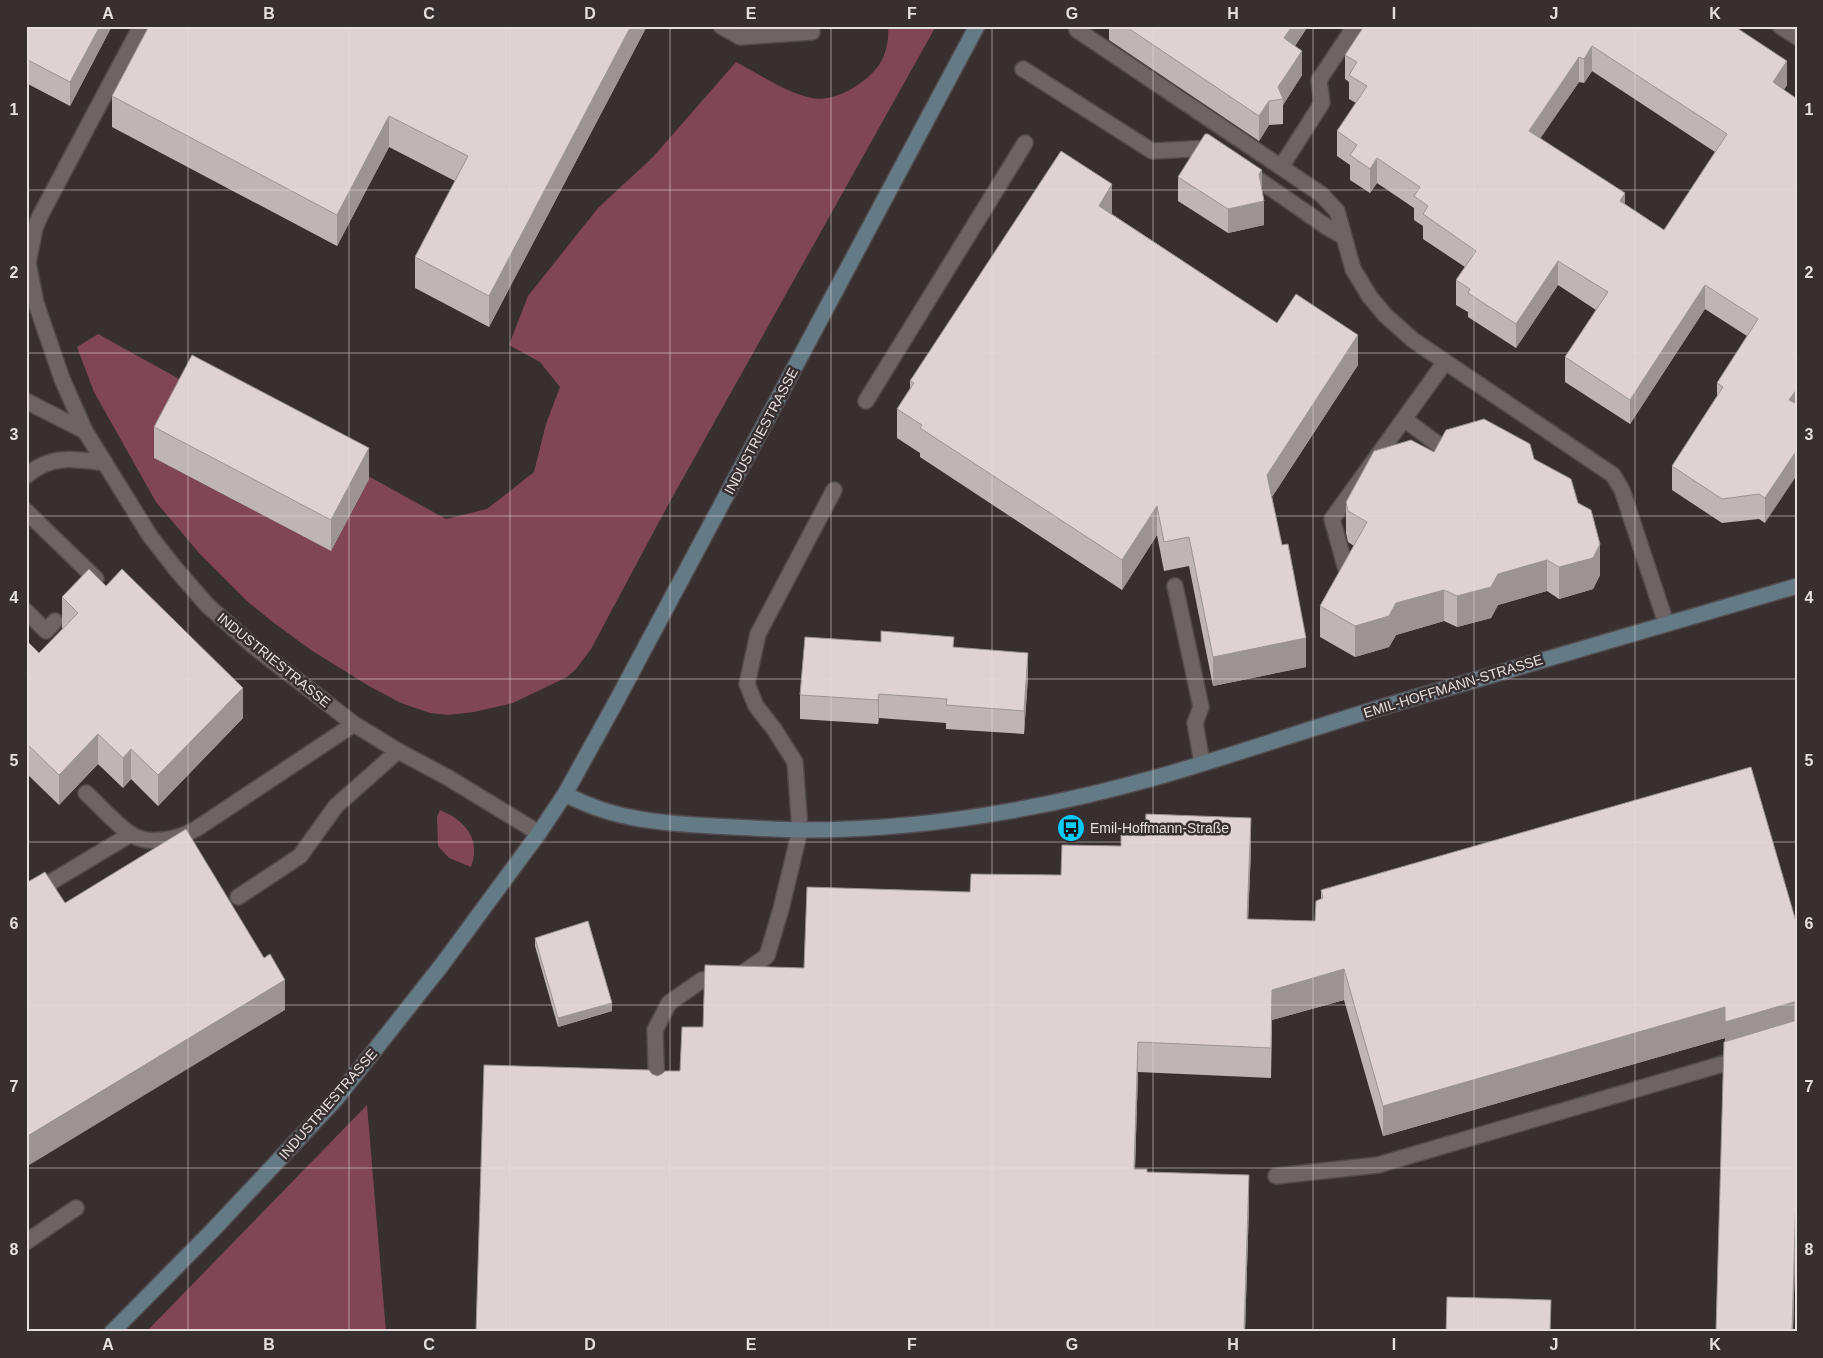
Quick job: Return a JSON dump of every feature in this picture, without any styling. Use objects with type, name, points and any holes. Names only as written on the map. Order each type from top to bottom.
[{"type":"main road","name":"INDUSTRIESTRASSE","points":[[112,1332],[206,1238],[336,1099],[441,966],[539,833],[565,794],[977,26]]},
{"type":"main road","name":"EMIL-HOFFMANN-STRASSE","points":[[565,794],[587,806],[648,821],[665,823],[800,830],[880,827],[974,816],[1055,802],[1159,776],[1342,719],[1797,586]]},
{"type":"street","name":"INDUSTRIESTRASSE","points":[[141,26],[40,216],[35,228],[28,263],[36,303],[62,378],[85,431],[150,536],[207,605],[252,645],[354,724],[398,751],[447,777],[539,833]]},
{"type":"street","points":[[721,26],[740,37],[812,32]]},
{"type":"street","points":[[1079,26],[1077,30],[1321,194],[1338,211],[1353,269],[1370,297],[1385,315],[1413,340],[1613,475],[1622,490],[1666,623]]},
{"type":"street","points":[[1281,167],[1322,104],[1319,80],[1354,26]]},
{"type":"street","points":[[1780,26],[1797,37]]},
{"type":"street","points":[[1023,69],[1152,151],[1211,148],[1344,237]]},
{"type":"street","points":[[866,401],[1025,143]]},
{"type":"street","points":[[1345,566],[1332,519],[1445,362]]},
{"type":"street","points":[[26,401],[85,431]]},
{"type":"street","points":[[1404,419],[1447,451]]},
{"type":"street","points":[[26,476],[37,466],[69,458],[105,463]]},
{"type":"street","points":[[657,1098],[655,1030],[668,1003],[702,980],[740,975],[767,956],[800,830],[795,762],[774,729],[756,706],[747,684],[758,634],[834,490]]},
{"type":"street","points":[[26,511],[96,579],[84,592]]},
{"type":"street","points":[[1175,586],[1201,707],[1195,723],[1202,763]]},
{"type":"street","points":[[26,611],[46,631],[55,621]]},
{"type":"street","points":[[86,794],[131,834],[151,840],[183,836],[354,724]]},
{"type":"street","points":[[238,897],[300,856],[336,806],[398,751]]},
{"type":"street","points":[[26,897],[131,834]]},
{"type":"street","points":[[1276,1176],[1378,1165],[1759,1053]]},
{"type":"street","points":[[26,1242],[76,1208]]},
{"type":"shaded area","points":[[888,26],[936,26],[668,505],[591,649],[576,669],[567,677],[513,703],[474,712],[448,715],[430,713],[401,703],[369,686],[311,650],[274,623],[248,602],[199,553],[156,502],[94,392],[77,347],[98,334],[192,386],[154,458],[331,551],[370,477],[446,519],[487,509],[534,472],[546,424],[560,387],[540,362],[509,345],[528,296],[598,208],[653,157],[736,62],[773,83],[802,96],[821,99],[832,97],[852,89],[870,76],[877,68],[886,48]]},
{"type":"shaded area","points":[[440,810],[464,825],[469,832],[474,848],[471,867],[449,858],[438,846],[437,817]]},
{"type":"shaded area","points":[[367,1105],[386,1332],[146,1332]]},
{"type":"building","points":[[26,26],[100,26],[70,82],[26,59]]},
{"type":"building","points":[[149,26],[631,26],[489,296],[415,257],[468,156],[389,116],[337,215],[112,96]]},
{"type":"building","points":[[1125,26],[1292,26],[1284,38],[1302,51],[1278,87],[1283,99],[1269,101],[1259,116]]},
{"type":"building","points":[[1364,26],[1734,26],[1787,61],[1773,82],[1797,99],[1797,389],[1789,400],[1797,404],[1797,450],[1765,498],[1759,494],[1722,499],[1672,466],[1723,387],[1717,383],[1758,319],[1705,285],[1630,400],[1565,357],[1608,292],[1558,261],[1516,324],[1468,293],[1470,289],[1456,280],[1476,251],[1423,214],[1428,206],[1414,196],[1420,187],[1377,158],[1370,169],[1350,155],[1357,145],[1337,131],[1367,86],[1349,75],[1357,62],[1345,55]],"holes":[[[1592,46],[1727,134],[1664,230],[1620,201],[1625,193],[1529,131],[1579,57],[1584,59]]]},
{"type":"building","points":[[1205,134],[1208,134],[1262,170],[1259,174],[1264,201],[1228,209],[1178,177]]},
{"type":"building","points":[[1061,151],[1112,184],[1099,206],[1277,323],[1296,294],[1358,335],[1267,475],[1282,545],[1288,544],[1306,638],[1213,657],[1189,537],[1164,542],[1157,506],[1122,560],[920,428],[922,425],[897,409],[914,383],[910,381]]},
{"type":"building","points":[[192,355],[369,448],[331,520],[154,427]]},
{"type":"building","points":[[1484,419],[1530,444],[1534,459],[1571,479],[1578,503],[1591,510],[1600,544],[1593,558],[1559,567],[1547,560],[1498,574],[1491,587],[1457,596],[1444,590],[1396,603],[1389,616],[1355,626],[1320,606],[1367,522],[1348,511],[1346,502],[1374,451],[1411,440],[1434,452],[1446,430]]},
{"type":"building","points":[[89,569],[106,586],[122,569],[243,688],[158,775],[131,749],[123,758],[98,734],[59,775],[26,743],[26,640],[39,653],[78,613],[62,597]]},
{"type":"building","points":[[881,631],[954,637],[953,647],[1028,653],[1024,711],[946,705],[947,699],[879,694],[878,700],[800,695],[805,637],[881,642]]},
{"type":"building","points":[[1751,767],[1797,925],[1797,1002],[1725,1022],[1725,1007],[1383,1106],[1344,969],[1272,990],[1271,1048],[1138,1042],[1134,1169],[1147,1169],[1147,1172],[1249,1175],[1244,1332],[476,1332],[484,1065],[649,1070],[657,1076],[665,1071],[680,1071],[682,1027],[703,1027],[705,965],[804,968],[807,887],[970,892],[971,874],[1061,875],[1062,845],[1121,846],[1121,835],[1145,836],[1146,814],[1251,818],[1247,919],[1315,921],[1316,901],[1323,898],[1321,890]]},
{"type":"building","points":[[186,829],[264,958],[270,954],[285,980],[26,1137],[26,883],[45,872],[65,903]]},
{"type":"building","points":[[588,921],[612,1003],[558,1018],[535,938]]},
{"type":"building","points":[[1797,1020],[1797,1156],[1792,1332],[1716,1332],[1724,1042]]},
{"type":"building","points":[[1447,1297],[1551,1300],[1550,1332],[1446,1332]]},
{"type":"place","name":"Emil-Hoffmann-Straße","points":[[1071,828]]}]
